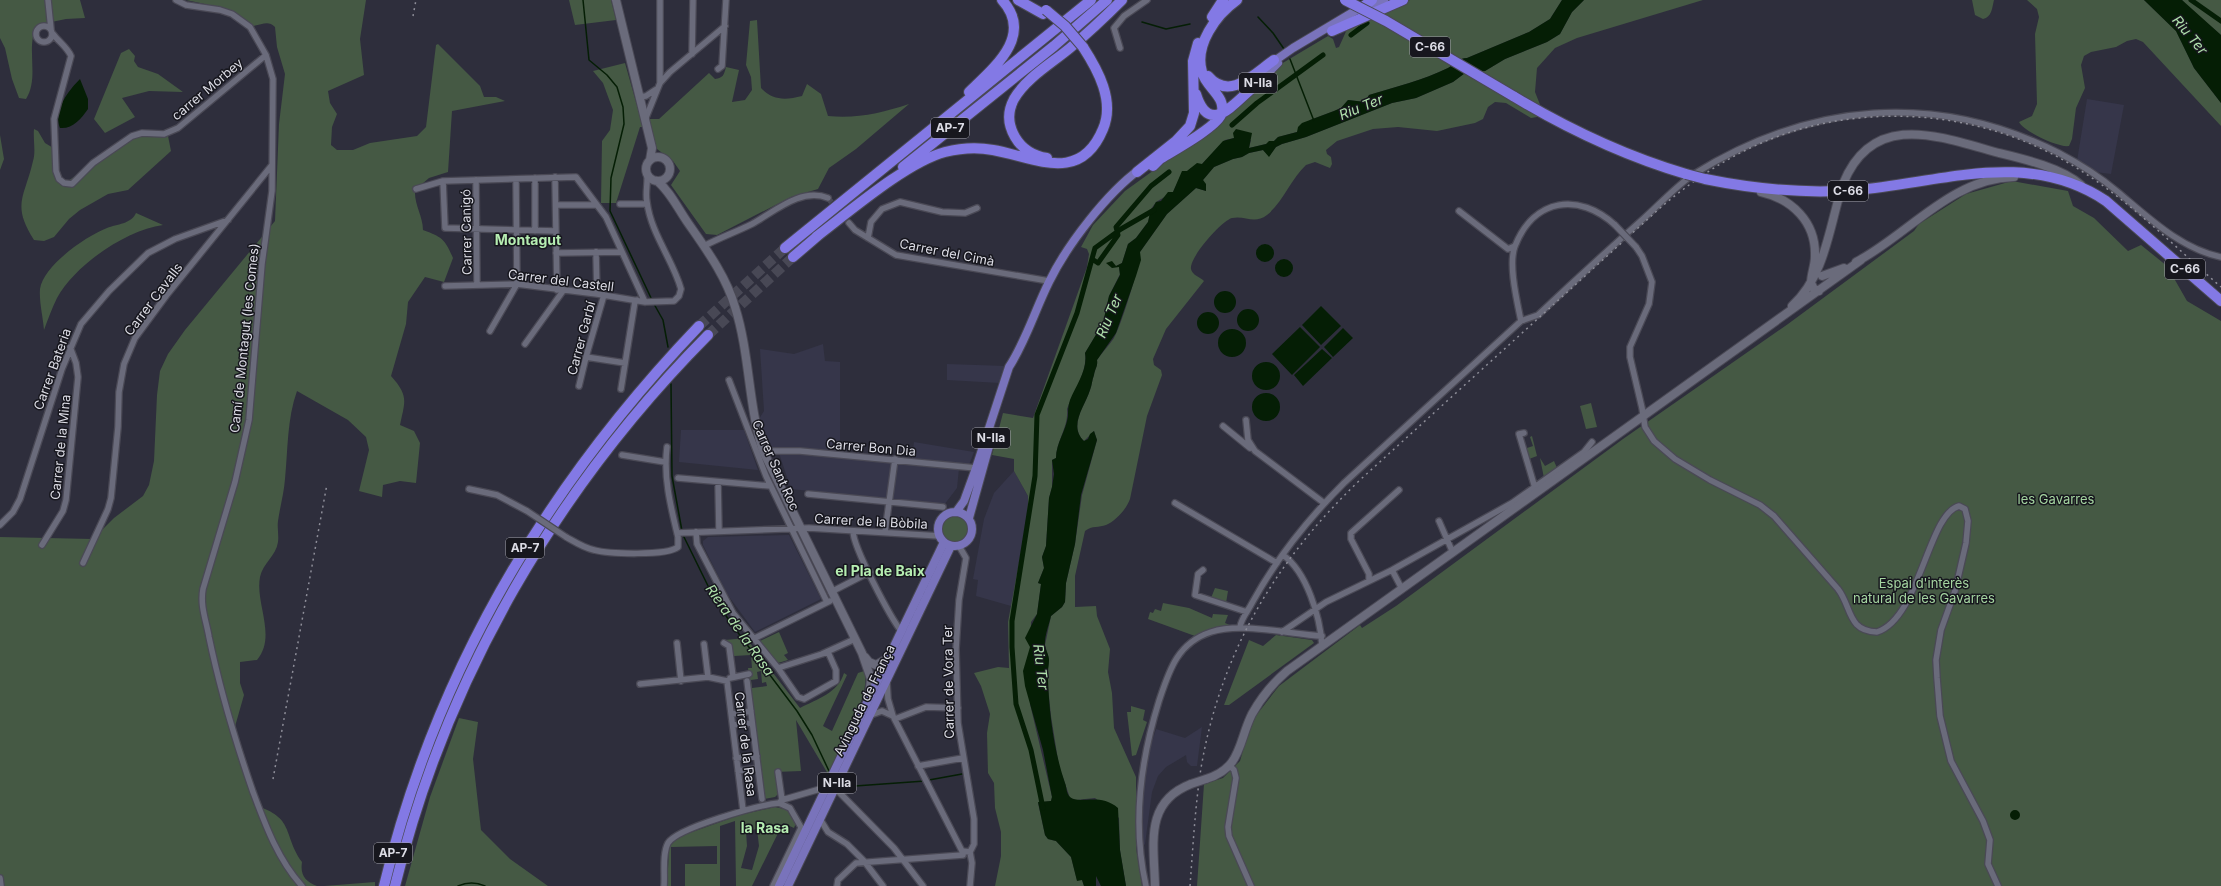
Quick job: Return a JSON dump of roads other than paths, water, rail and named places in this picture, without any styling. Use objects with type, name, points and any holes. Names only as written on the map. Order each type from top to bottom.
[{"type":"highway","points":[[929,131],[989,73],[1011,44],[1015,31],[1013,16],[1002,0]]},
{"type":"highway","points":[[1018,0],[1044,12]]},
{"type":"highway","points":[[816,237],[923,160],[944,152],[964,148],[984,149],[1050,164],[1070,161],[1083,155],[1097,142],[1102,134],[1107,109],[1100,78],[1065,26],[1044,12],[1030,0]]},
{"type":"highway","name":"AP-7","points":[[785,248],[1091,0]]},
{"type":"highway","name":"AP-7","points":[[793,257],[1054,46],[1107,0]]},
{"type":"highway","points":[[1081,48],[1100,95],[1102,110],[1100,124],[1087,145],[1074,154],[1056,159],[1036,155],[1021,145],[1013,133],[1008,119],[1013,100],[1023,86],[1070,48],[1122,0]]},
{"type":"highway","points":[[1137,172],[1176,141],[1190,126],[1194,113],[1192,81],[1193,62],[1199,41],[1223,0]]},
{"type":"highway","points":[[1221,114],[1222,103],[1202,73],[1201,60],[1204,43],[1215,22],[1238,0]]},
{"type":"highway","name":"C-66","points":[[1345,0],[1386,21],[1513,96],[1600,143],[1649,162],[1686,174],[1727,183],[1791,190],[1847,191],[1974,173],[2005,171],[2046,175],[2088,190],[2116,208],[2221,301]]},
{"type":"highway","points":[[1332,31],[1403,0]]},
{"type":"highway","points":[[1201,60],[1203,68],[1210,80],[1220,85],[1230,87],[1245,82],[1274,60]]},
{"type":"highway","points":[[1192,81],[1203,109],[1209,113],[1221,114]]},
{"type":"highway","points":[[1153,166],[1160,159],[1210,126],[1221,114],[1228,111],[1245,93],[1255,86]]},
{"type":"highway","name":"AP-7","points":[[384,886],[402,820],[425,753],[456,677],[484,619],[513,567],[556,499],[605,432],[657,370],[699,326]]},
{"type":"highway","name":"AP-7","points":[[395,886],[412,826],[436,756],[468,679],[530,560],[581,484],[617,434],[708,335]]},
{"type":"main road","name":"N-IIa","points":[[1101,208],[1153,166],[1213,127],[1285,58],[1384,0]]},
{"type":"main road","name":"N-IIa","points":[[1015,358],[1014,369],[998,411],[969,518],[972,525],[971,536],[968,541],[948,542],[938,527],[941,520],[948,514],[956,512],[964,501],[1006,374],[1015,358],[1049,281],[1070,247],[1101,208],[1137,172],[1221,114],[1274,60],[1370,2]]},
{"type":"main road","points":[[956,512],[969,518]]},
{"type":"main road","name":"Avinguda de França","points":[[788,886],[820,819],[831,788],[868,701],[948,542]]},
{"type":"main road","name":"Avinguda de França","points":[[779,886],[785,868],[803,831],[831,788],[887,680],[948,542]]},
{"type":"street","name":"carrer Morbey","points":[[48,0],[52,32],[59,43],[68,48],[70,56],[54,119],[56,171],[59,179],[64,183],[72,184],[93,163],[132,136],[142,133],[164,134],[178,128],[266,55]]},
{"type":"street","name":"Camí de Montagut (les Comes)","points":[[176,0],[232,14],[250,27],[266,55],[273,79],[272,191],[267,223],[249,420],[235,482],[203,589],[202,605],[217,678],[237,746],[274,841],[286,865],[302,886]]},
{"type":"street","points":[[616,0],[652,148],[650,160],[646,168],[647,174],[653,182],[666,189],[722,275],[739,321],[754,418],[764,451],[797,529],[831,597],[862,653],[871,679],[868,701]]},
{"type":"street","points":[[660,0],[660,83]]},
{"type":"street","points":[[692,54],[693,0]]},
{"type":"street","points":[[718,69],[722,66],[726,0]]},
{"type":"street","points":[[1120,48],[1114,28],[1124,16],[1147,0]]},
{"type":"street","points":[[50,15],[37,30],[36,37],[41,41],[59,43]]},
{"type":"street","points":[[41,26],[48,26],[52,32],[47,42]]},
{"type":"street","points":[[645,121],[660,83],[670,72],[725,26]]},
{"type":"street","points":[[639,97],[646,96],[656,90]]},
{"type":"street","points":[[1240,627],[1258,589],[1324,503],[1521,321],[1538,315],[1621,237],[1693,175],[1736,151],[1772,134],[1812,123],[1858,114],[1900,112],[1939,115],[1995,126],[2015,133],[2081,166],[2178,238],[2200,252],[2221,257]]},
{"type":"street","points":[[1843,184],[1854,163],[1871,147],[1894,136],[1916,133],[1950,140],[2041,165],[2077,181],[2088,190]]},
{"type":"street","points":[[652,148],[661,158],[667,161],[670,166],[666,189]]},
{"type":"street","points":[[650,160],[661,158]]},
{"type":"street","name":"Carrer Cavalls","points":[[83,563],[108,509],[111,498],[118,427],[119,394],[124,364],[135,338],[166,296],[272,164]]},
{"type":"street","points":[[555,177],[556,290]]},
{"type":"street","points":[[416,189],[443,181],[576,177],[580,180],[606,217],[642,295],[650,302]]},
{"type":"street","points":[[653,182],[668,177]]},
{"type":"street","points":[[535,178],[535,231]]},
{"type":"street","points":[[1155,886],[1154,833],[1157,816],[1168,797],[1178,789],[1217,775],[1230,766],[1238,754],[1252,714],[1267,691],[1287,671],[1916,220],[1963,190],[1998,178],[2043,178],[2088,190]]},
{"type":"street","points":[[490,331],[517,284],[516,179]]},
{"type":"street","name":"Carrer Canigó","points":[[476,180],[477,284]]},
{"type":"street","points":[[443,181],[445,228],[556,231]]},
{"type":"street","points":[[620,204],[646,200],[653,182]]},
{"type":"street","points":[[1727,183],[1738,188],[1779,197],[1802,216],[1810,229],[1815,245],[1816,279]]},
{"type":"street","points":[[704,246],[751,224],[788,202],[814,195],[828,198]]},
{"type":"street","points":[[1819,291],[1814,289],[1816,279],[1839,197]]},
{"type":"street","name":"Carrer del Castell","points":[[445,286],[517,284],[604,295],[635,301],[674,301],[680,294],[680,286],[664,253],[646,200]]},
{"type":"street","points":[[868,238],[871,222],[882,209],[900,202],[942,212],[964,213],[977,208]]},
{"type":"street","points":[[556,205],[596,204]]},
{"type":"street","points":[[1521,321],[1512,263],[1515,246],[1531,219],[1543,210],[1559,204],[1572,204],[1590,208],[1602,213],[1636,247],[1642,256],[1652,282],[1649,304],[1630,347],[1630,357],[1645,427],[1654,441],[1669,454],[1706,478],[1760,505],[1779,520],[1844,597],[1851,618],[1865,630],[1879,631],[1897,616],[1912,592],[1942,522],[1954,508],[1959,506],[1965,509],[1968,521],[1966,543],[1955,590],[1941,630],[1936,660],[1940,716],[1951,761],[1983,821],[1990,840],[1988,864],[1998,886]]},
{"type":"street","points":[[1459,211],[1503,246],[1508,249],[1515,246]]},
{"type":"street","name":"Carrer Bateria","points":[[0,525],[13,512],[20,499],[70,347],[81,324],[95,307],[148,253],[175,239],[229,219]]},
{"type":"street","name":"Carrer del Cimà","points":[[849,223],[855,230],[896,255],[1049,281]]},
{"type":"street","name":"Carrer Garbí","points":[[596,252],[597,294]]},
{"type":"street","points":[[556,253],[622,252]]},
{"type":"street","points":[[1777,320],[1816,279],[1838,272],[1861,260]]},
{"type":"street","points":[[1816,279],[1825,278],[1827,285]]},
{"type":"street","points":[[525,344],[563,291]]},
{"type":"street","name":"Carrer Garbí","points":[[579,386],[604,295]]},
{"type":"street","points":[[621,389],[635,301],[642,295]]},
{"type":"street","name":"Carrer de la Mina","points":[[42,545],[63,511],[66,500],[78,377],[76,364],[70,347]]},
{"type":"street","points":[[586,357],[625,363]]},
{"type":"street","name":"Carrer Sant Roc","points":[[729,380],[771,486],[797,529]]},
{"type":"street","points":[[1246,420],[1248,438],[1255,452]]},
{"type":"street","points":[[1223,426],[1255,452],[1324,503]]},
{"type":"street","points":[[1524,433],[1519,434],[1535,488]]},
{"type":"street","points":[[1282,632],[1314,609],[1369,580],[1392,570],[1447,540],[1535,488],[1584,452],[1592,442]]},
{"type":"street","points":[[469,489],[497,495],[527,511],[566,537],[583,546],[607,553],[661,552],[678,547],[665,462],[667,446]]},
{"type":"street","name":"Carrer Bon Dia","points":[[764,451],[800,452],[976,468]]},
{"type":"street","points":[[622,455],[665,462]]},
{"type":"street","points":[[885,532],[895,460]]},
{"type":"street","points":[[678,478],[771,486]]},
{"type":"street","points":[[718,482],[719,531]]},
{"type":"street","points":[[1369,580],[1369,574],[1351,539],[1351,533],[1399,490]]},
{"type":"street","points":[[808,494],[943,507]]},
{"type":"street","points":[[1175,503],[1277,563]]},
{"type":"street","points":[[1439,521],[1453,553]]},
{"type":"street","name":"Carrer de la Bòbila","points":[[677,533],[797,529],[885,532],[948,542]]},
{"type":"street","points":[[853,531],[853,538],[902,632]]},
{"type":"street","points":[[696,532],[697,544],[733,613],[778,668],[798,697],[804,698],[836,681],[836,670],[828,652]]},
{"type":"street","name":"Carrer de Vora Ter","points":[[948,542],[966,558],[959,600],[956,649],[958,708],[975,832],[973,848],[968,854],[970,886]]},
{"type":"street","points":[[1283,555],[1298,569],[1314,609],[1322,636],[1322,645]]},
{"type":"street","points":[[1203,570],[1198,574],[1195,595],[1247,612]]},
{"type":"street","points":[[1392,570],[1402,589]]},
{"type":"street","points":[[753,639],[831,597],[870,572]]},
{"type":"street","points":[[1146,886],[1139,840],[1140,784],[1143,761],[1153,723],[1172,665],[1181,652],[1202,636],[1215,631],[1240,627],[1322,636]]},
{"type":"street","points":[[778,668],[828,652],[855,639]]},
{"type":"street","points":[[677,643],[681,681]]},
{"type":"street","name":"Carrer de la Rasa","points":[[724,643],[729,646],[733,676]]},
{"type":"street","points":[[704,644],[708,677]]},
{"type":"street","points":[[862,653],[869,662],[874,665],[881,664],[890,657]]},
{"type":"street","name":"Carrer de la Rasa","points":[[727,681],[733,676],[749,674]]},
{"type":"street","name":"Carrer de la Rasa","points":[[640,684],[681,681],[708,677],[727,681]]},
{"type":"street","points":[[887,680],[888,699],[894,717],[962,851],[968,854]]},
{"type":"street","name":"Carrer de la Rasa","points":[[727,681],[743,810]]},
{"type":"street","points":[[747,681],[763,802]]},
{"type":"street","points":[[869,716],[882,711],[894,717],[926,707],[958,708]]},
{"type":"street","points":[[732,714],[751,711]]},
{"type":"street","points":[[733,725],[752,723]]},
{"type":"street","points":[[736,758],[757,756]]},
{"type":"street","points":[[918,766],[964,758]]},
{"type":"street","points":[[1230,766],[1234,770],[1236,778],[1228,827],[1229,836],[1251,886]]},
{"type":"street","points":[[738,771],[758,768]]},
{"type":"street","points":[[778,772],[780,802]]},
{"type":"street","points":[[664,886],[666,852],[671,839],[680,834],[763,802],[780,802],[831,788],[903,858],[924,886]]},
{"type":"street","points":[[780,802],[792,810],[803,831]]},
{"type":"street","points":[[820,819],[828,832],[840,838],[864,861],[883,886]]},
{"type":"street","points":[[837,886],[838,880],[848,870],[856,863],[864,861],[968,854]]},
{"type":"street","name":"Avinguda de França","points":[[773,886],[785,868]]},
{"type":"street","points":[[0,878],[1,886]]},
{"type":"water","name":"Riu Ter","points":[[1562,0],[1584,0],[1572,12],[1560,34],[1547,42],[1505,59],[1485,71],[1465,73],[1453,82],[1416,98],[1392,103],[1306,137],[1282,144],[1276,147],[1269,157],[1263,150],[1249,153],[1214,167],[1203,180],[1206,184],[1206,191],[1196,188],[1167,214],[1140,252],[1141,260],[1116,333],[1097,360],[1097,366],[1091,388],[1079,416],[1077,429],[1079,435],[1084,441],[1088,439],[1090,434],[1094,431],[1097,440],[1081,495],[1075,544],[1066,583],[1065,602],[1062,607],[1051,616],[1045,642],[1045,648],[1049,658],[1048,677],[1053,732],[1058,758],[1068,794],[1074,799],[1104,801],[1111,803],[1118,808],[1120,850],[1126,886],[1101,886],[1096,876],[1096,886],[1084,886],[1082,880],[1077,881],[1071,857],[1056,841],[1048,839],[1045,835],[1038,802],[1051,801],[1052,797],[1043,750],[1025,686],[1023,671],[1030,647],[1025,638],[1037,614],[1041,584],[1038,583],[1044,568],[1042,557],[1046,546],[1049,498],[1054,474],[1052,460],[1056,458],[1056,453],[1067,421],[1068,406],[1085,365],[1085,353],[1103,323],[1109,296],[1120,275],[1119,267],[1112,268],[1106,263],[1112,261],[1116,266],[1122,263],[1128,244],[1136,238],[1148,222],[1150,213],[1156,202],[1161,201],[1168,192],[1173,192],[1182,171],[1187,171],[1197,163],[1202,164],[1223,141],[1234,138],[1233,133],[1236,129],[1252,133],[1249,148],[1266,144],[1269,141],[1274,141],[1278,137],[1297,132],[1298,127],[1302,123],[1341,108],[1348,100],[1365,102],[1369,95],[1429,76],[1448,68],[1462,59],[1529,32],[1550,19]]},
{"type":"water","name":"Riu Ter","points":[[2144,0],[2182,0],[2221,35],[2221,103],[2194,68],[2176,31]]},
{"type":"water","points":[[80,79],[88,99],[88,109],[73,125],[60,128],[58,115],[60,108],[71,89]]},
{"type":"water","points":[[1265,244],[1271,247],[1274,253],[1271,259],[1265,262],[1259,259],[1256,253],[1259,247]]},
{"type":"water","points":[[1284,259],[1290,262],[1293,268],[1290,274],[1284,277],[1278,274],[1275,268],[1278,262]]},
{"type":"water","points":[[1225,291],[1233,294],[1236,302],[1233,310],[1225,313],[1217,310],[1214,302],[1217,294]]},
{"type":"water","points":[[1321,306],[1341,326],[1321,345],[1302,325]]},
{"type":"water","points":[[1248,309],[1256,312],[1259,320],[1256,328],[1248,331],[1240,328],[1237,320],[1240,312]]},
{"type":"water","points":[[1208,312],[1216,315],[1219,323],[1216,331],[1208,334],[1200,331],[1197,323],[1200,315]]},
{"type":"water","points":[[1300,327],[1320,347],[1292,375],[1272,354]]},
{"type":"water","points":[[1343,328],[1353,338],[1333,357],[1324,347]]},
{"type":"water","points":[[1232,329],[1242,333],[1246,343],[1242,353],[1232,357],[1222,353],[1218,343],[1222,333]]},
{"type":"water","points":[[1322,349],[1332,358],[1303,386],[1294,375]]},
{"type":"water","points":[[1266,362],[1276,366],[1280,376],[1276,386],[1266,390],[1256,386],[1252,376],[1256,366]]},
{"type":"water","points":[[1266,393],[1276,397],[1280,407],[1276,417],[1266,421],[1256,417],[1252,407],[1256,397]]},
{"type":"water","points":[[2013,810],[2017,810],[2019,811],[2019,819],[2013,820],[2010,817],[2010,813]]},
{"type":"waterway","points":[[583,0],[589,60],[607,75],[617,87],[623,107],[624,124],[611,178],[610,211],[652,300]]},
{"type":"waterway","points":[[2191,0],[2221,21]]},
{"type":"waterway","points":[[1258,17],[1273,33],[1284,49]]},
{"type":"waterway","points":[[1142,22],[1166,29],[1190,24]]},
{"type":"waterway","points":[[1351,35],[1367,23]]},
{"type":"waterway","points":[[1232,125],[1257,103],[1323,55]]},
{"type":"waterway","points":[[1290,59],[1314,121]]},
{"type":"waterway","points":[[1092,259],[1098,263],[1118,235],[1116,227],[1151,186],[1169,172]]},
{"type":"waterway","points":[[1043,808],[1031,750],[1016,704],[1012,647],[1012,621],[1035,476],[1037,415],[1077,313],[1095,248],[1121,229],[1154,210]]},
{"type":"waterway","points":[[654,304],[663,320],[668,347]]},
{"type":"waterway","name":"Riera de la Rasa","points":[[671,384],[672,476],[682,531]]},
{"type":"waterway","name":"Riera de la Rasa","points":[[683,535],[711,592],[730,622],[797,711],[812,735],[829,771]]},
{"type":"waterway","name":"Riera de la Rasa","points":[[929,780],[962,774]]},
{"type":"waterway","name":"Riera de la Rasa","points":[[841,787],[925,781]]},
{"type":"waterway","points":[[458,886],[472,883],[485,886]]},
{"type":"tunnel","points":[[828,198],[844,218]]},
{"type":"tunnel","points":[[699,326],[785,248]]},
{"type":"tunnel","points":[[708,335],[793,257]]},
{"type":"railway","points":[[413,16],[416,0]]},
{"type":"railway","points":[[1190,886],[1199,783],[1210,725],[1222,685],[1238,646],[1278,575],[1303,542],[1361,479],[1660,208],[1690,184],[1722,163],[1744,151],[1784,134],[1826,123],[1869,117],[1912,117],[1955,121],[1997,131],[2037,147],[2075,167],[2095,180],[2151,224],[2221,287]]},
{"type":"railway","points":[[273,779],[327,484]]},
{"type":"district","name":"Montagut","points":[[528,240]]},
{"type":"district","name":"el Pla de Baix","points":[[880,571]]},
{"type":"district","name":"la Rasa","points":[[765,828]]},
{"type":"park label","name":"les Gavarres","points":[[2056,499]]},
{"type":"park label","name":"Espai d'interès natural de les Gavarres","points":[[1924,590]]}]
